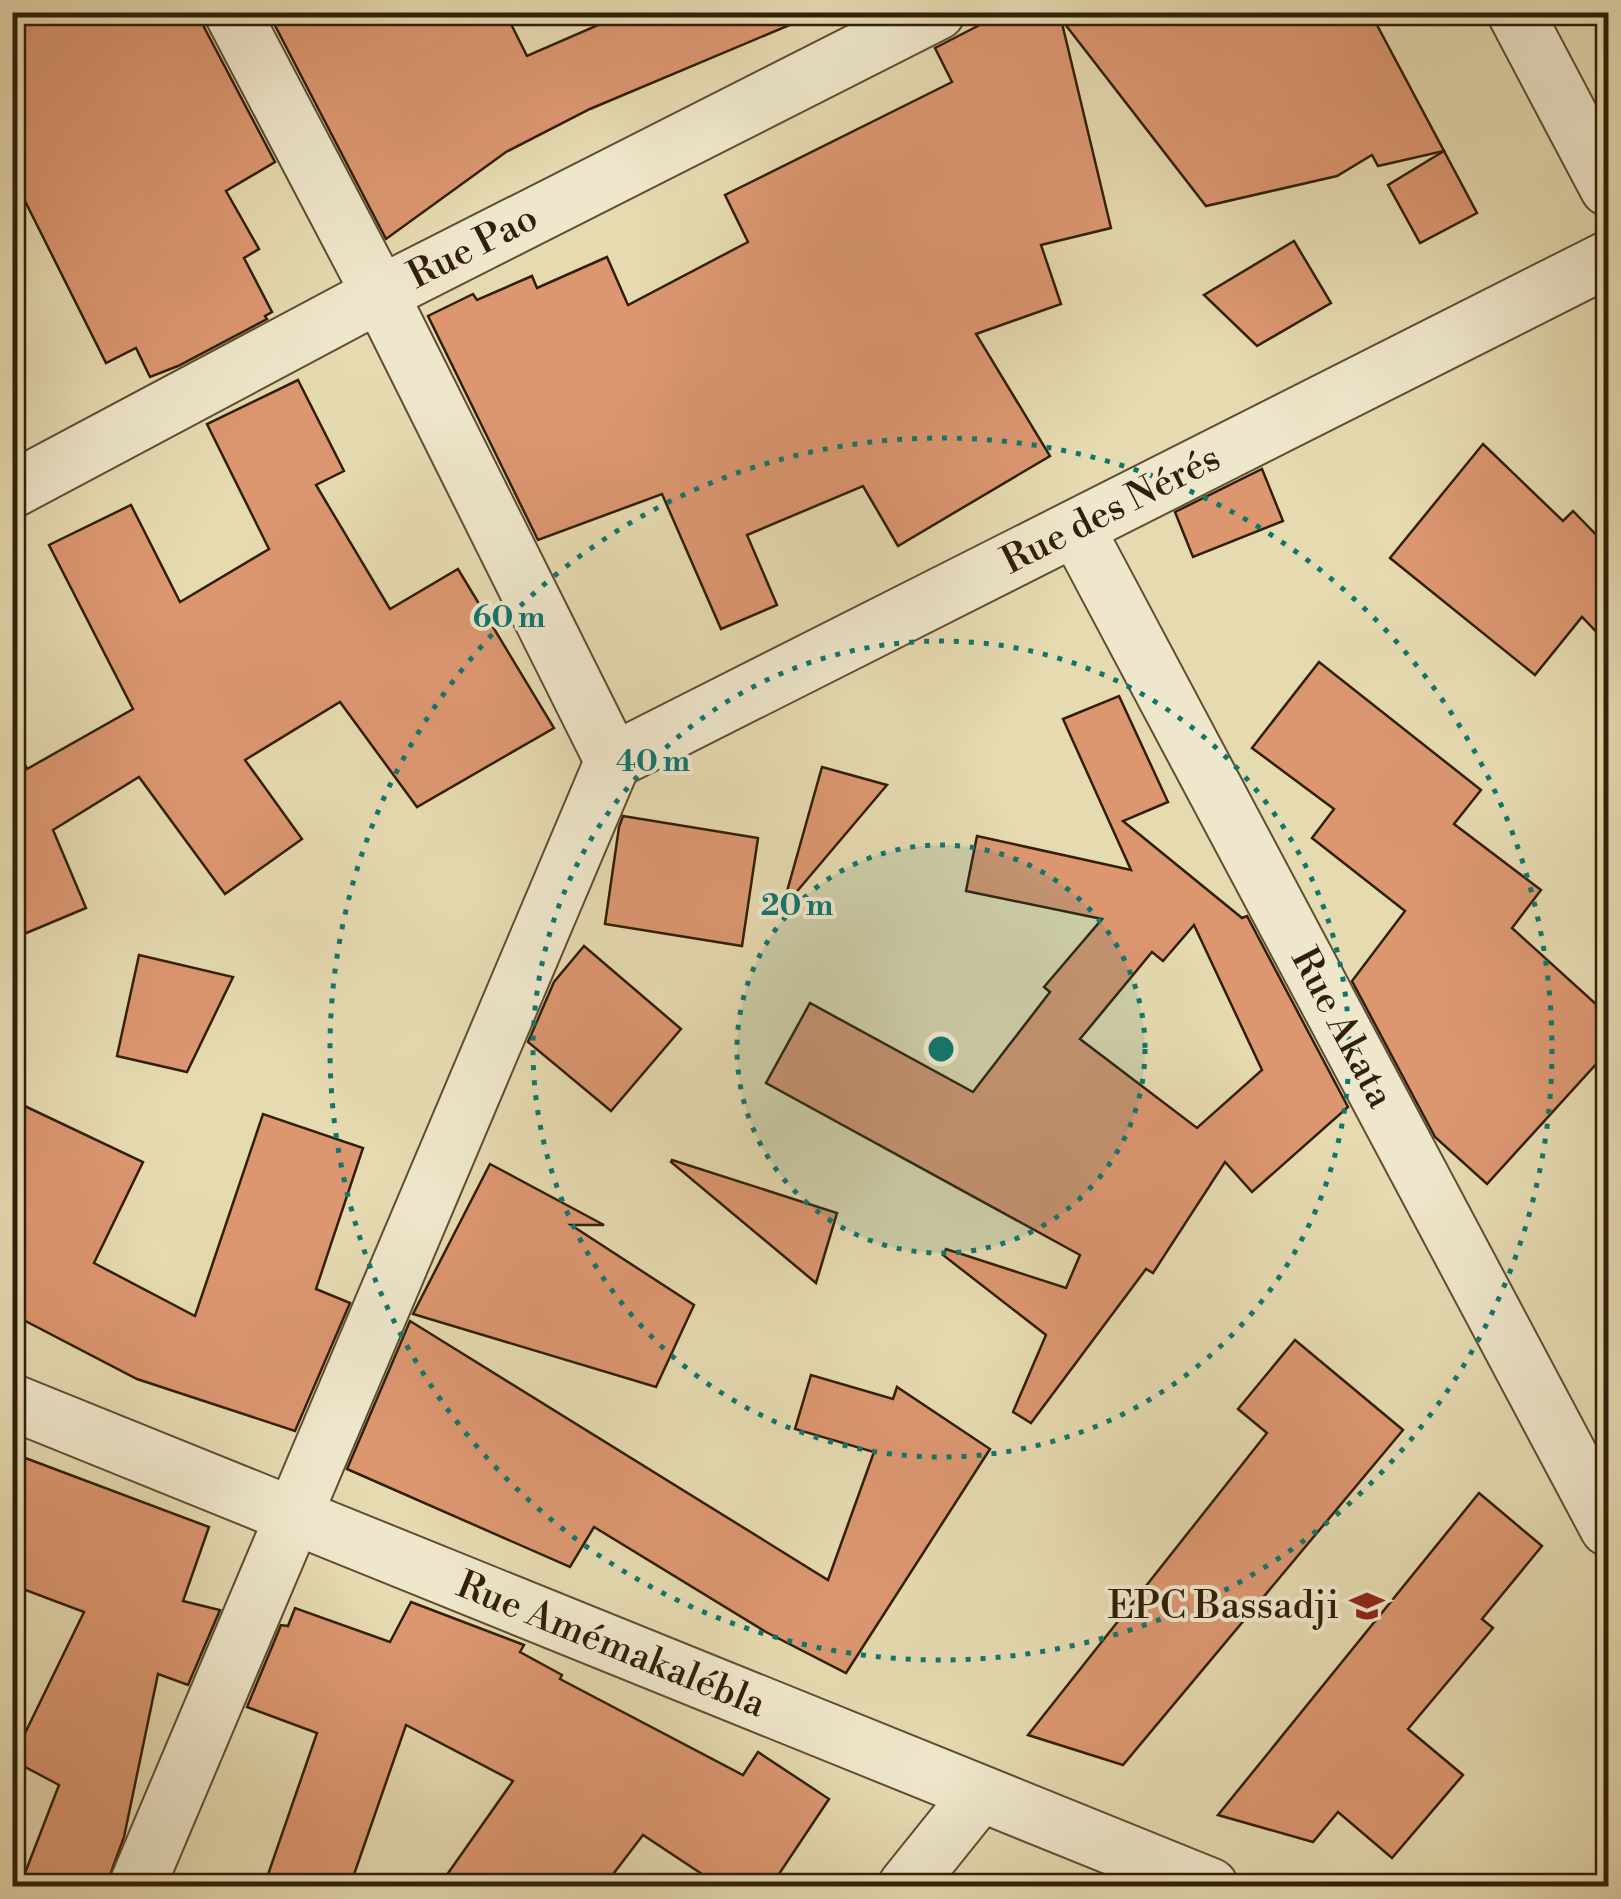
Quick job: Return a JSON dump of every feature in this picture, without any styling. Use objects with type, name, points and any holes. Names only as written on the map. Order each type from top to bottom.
[{"type":"street","points":[[137,1886],[613,761],[380,294],[232,12]]},
{"type":"street","name":"Rue Pao","points":[[12,490],[380,294],[937,12]]},
{"type":"street","points":[[1515,12],[1608,188]]},
{"type":"street","name":"Rue des Nérés","points":[[613,761],[1608,259]]},
{"type":"street","name":"Rue Akata","points":[[1076,528],[1608,1528]]},
{"type":"street","name":"Rue Amémakalébla","points":[[12,1402],[1210,1886]]},
{"type":"street","points":[[906,1886],[979,1795]]},
{"type":"building","points":[[12,12],[201,12],[204,27],[275,162],[226,191],[259,249],[244,258],[272,312],[265,316],[267,319],[150,377],[136,348],[106,363],[12,175]]},
{"type":"building","points":[[268,12],[505,12],[527,56],[628,12],[818,13],[590,109],[506,152],[386,239]]},
{"type":"building","points":[[1005,12],[1370,12],[1444,151],[1378,166],[1372,155],[1337,176],[1206,206],[1061,19],[1111,228],[1041,245],[1061,304],[976,334],[1050,456],[898,546],[863,486],[747,535],[777,605],[721,629],[662,494],[538,540],[428,316],[473,294],[477,300],[532,276],[537,288],[607,257],[628,305],[748,242],[725,195],[952,82],[935,48]]},
{"type":"building","points":[[1444,151],[1477,213],[1420,243],[1388,185]]},
{"type":"building","points":[[1294,241],[1331,303],[1257,346],[1204,295]]},
{"type":"building","points":[[298,380],[344,471],[316,485],[390,609],[458,569],[554,728],[417,807],[340,702],[245,760],[302,839],[225,894],[139,777],[53,830],[86,908],[12,939],[12,735],[27,769],[133,709],[49,545],[131,505],[180,602],[269,549],[207,424]]},
{"type":"building","points":[[1483,444],[1563,521],[1573,511],[1608,547],[1608,644],[1582,617],[1535,675],[1390,558]]},
{"type":"building","points":[[1262,469],[1283,521],[1193,557],[1175,512]]},
{"type":"building","points":[[1319,662],[1481,790],[1454,824],[1541,890],[1512,928],[1608,1015],[1608,1051],[1487,1184],[1435,1137],[1352,981],[1405,911],[1312,838],[1334,809],[1252,748]]},
{"type":"building","points":[[1119,696],[1168,802],[1123,821],[1242,918],[1247,916],[1348,1107],[1252,1192],[1225,1162],[1153,1273],[1146,1269],[1031,1423],[1013,1412],[1046,1335],[943,1255],[946,1249],[1066,1288],[1080,1255],[766,1083],[810,1003],[973,1092],[1050,992],[1044,987],[1102,919],[966,891],[977,836],[1131,870],[1063,719]],"holes":[[[1194,925],[1262,1070],[1197,1128],[1080,1039],[1152,952],[1163,961]]]},
{"type":"building","points":[[822,767],[887,785],[782,909]]},
{"type":"building","points":[[623,816],[758,838],[742,946],[605,924]]},
{"type":"building","points":[[584,946],[681,1029],[611,1111],[528,1042],[554,982]]},
{"type":"building","points":[[139,955],[233,977],[187,1072],[117,1056]]},
{"type":"building","points":[[12,1100],[143,1162],[94,1263],[195,1316],[263,1114],[363,1148],[316,1289],[350,1303],[295,1431],[137,1379],[12,1314]]},
{"type":"building","points":[[671,1162],[837,1213],[816,1283]]},
{"type":"building","points":[[490,1164],[604,1225],[571,1225],[694,1305],[656,1387],[413,1314]]},
{"type":"building","points":[[410,1321],[828,1580],[874,1452],[795,1429],[811,1375],[893,1399],[897,1387],[990,1449],[846,1673],[766,1632],[594,1527],[570,1567],[347,1469]]},
{"type":"building","points":[[1295,1340],[1403,1430],[1123,1765],[1028,1735],[1267,1433],[1238,1409]]},
{"type":"building","points":[[12,1453],[209,1527],[183,1601],[220,1610],[188,1685],[158,1674],[124,1837],[106,1886],[20,1886],[59,1785],[12,1760],[84,1612],[12,1585]]},
{"type":"building","points":[[1479,1493],[1542,1546],[1482,1619],[1493,1628],[1408,1729],[1463,1775],[1392,1858],[1338,1812],[1313,1842],[1218,1815]]},
{"type":"building","points":[[411,1602],[524,1645],[520,1652],[562,1675],[560,1679],[743,1775],[758,1752],[829,1799],[771,1886],[720,1886],[643,1835],[604,1886],[439,1886],[513,1781],[406,1725],[350,1886],[264,1886],[317,1733],[247,1707],[281,1625],[288,1626],[295,1608],[390,1642]]},
{"type":"place","name":"EPC Bassadji","points":[[1367,1606]]}]
